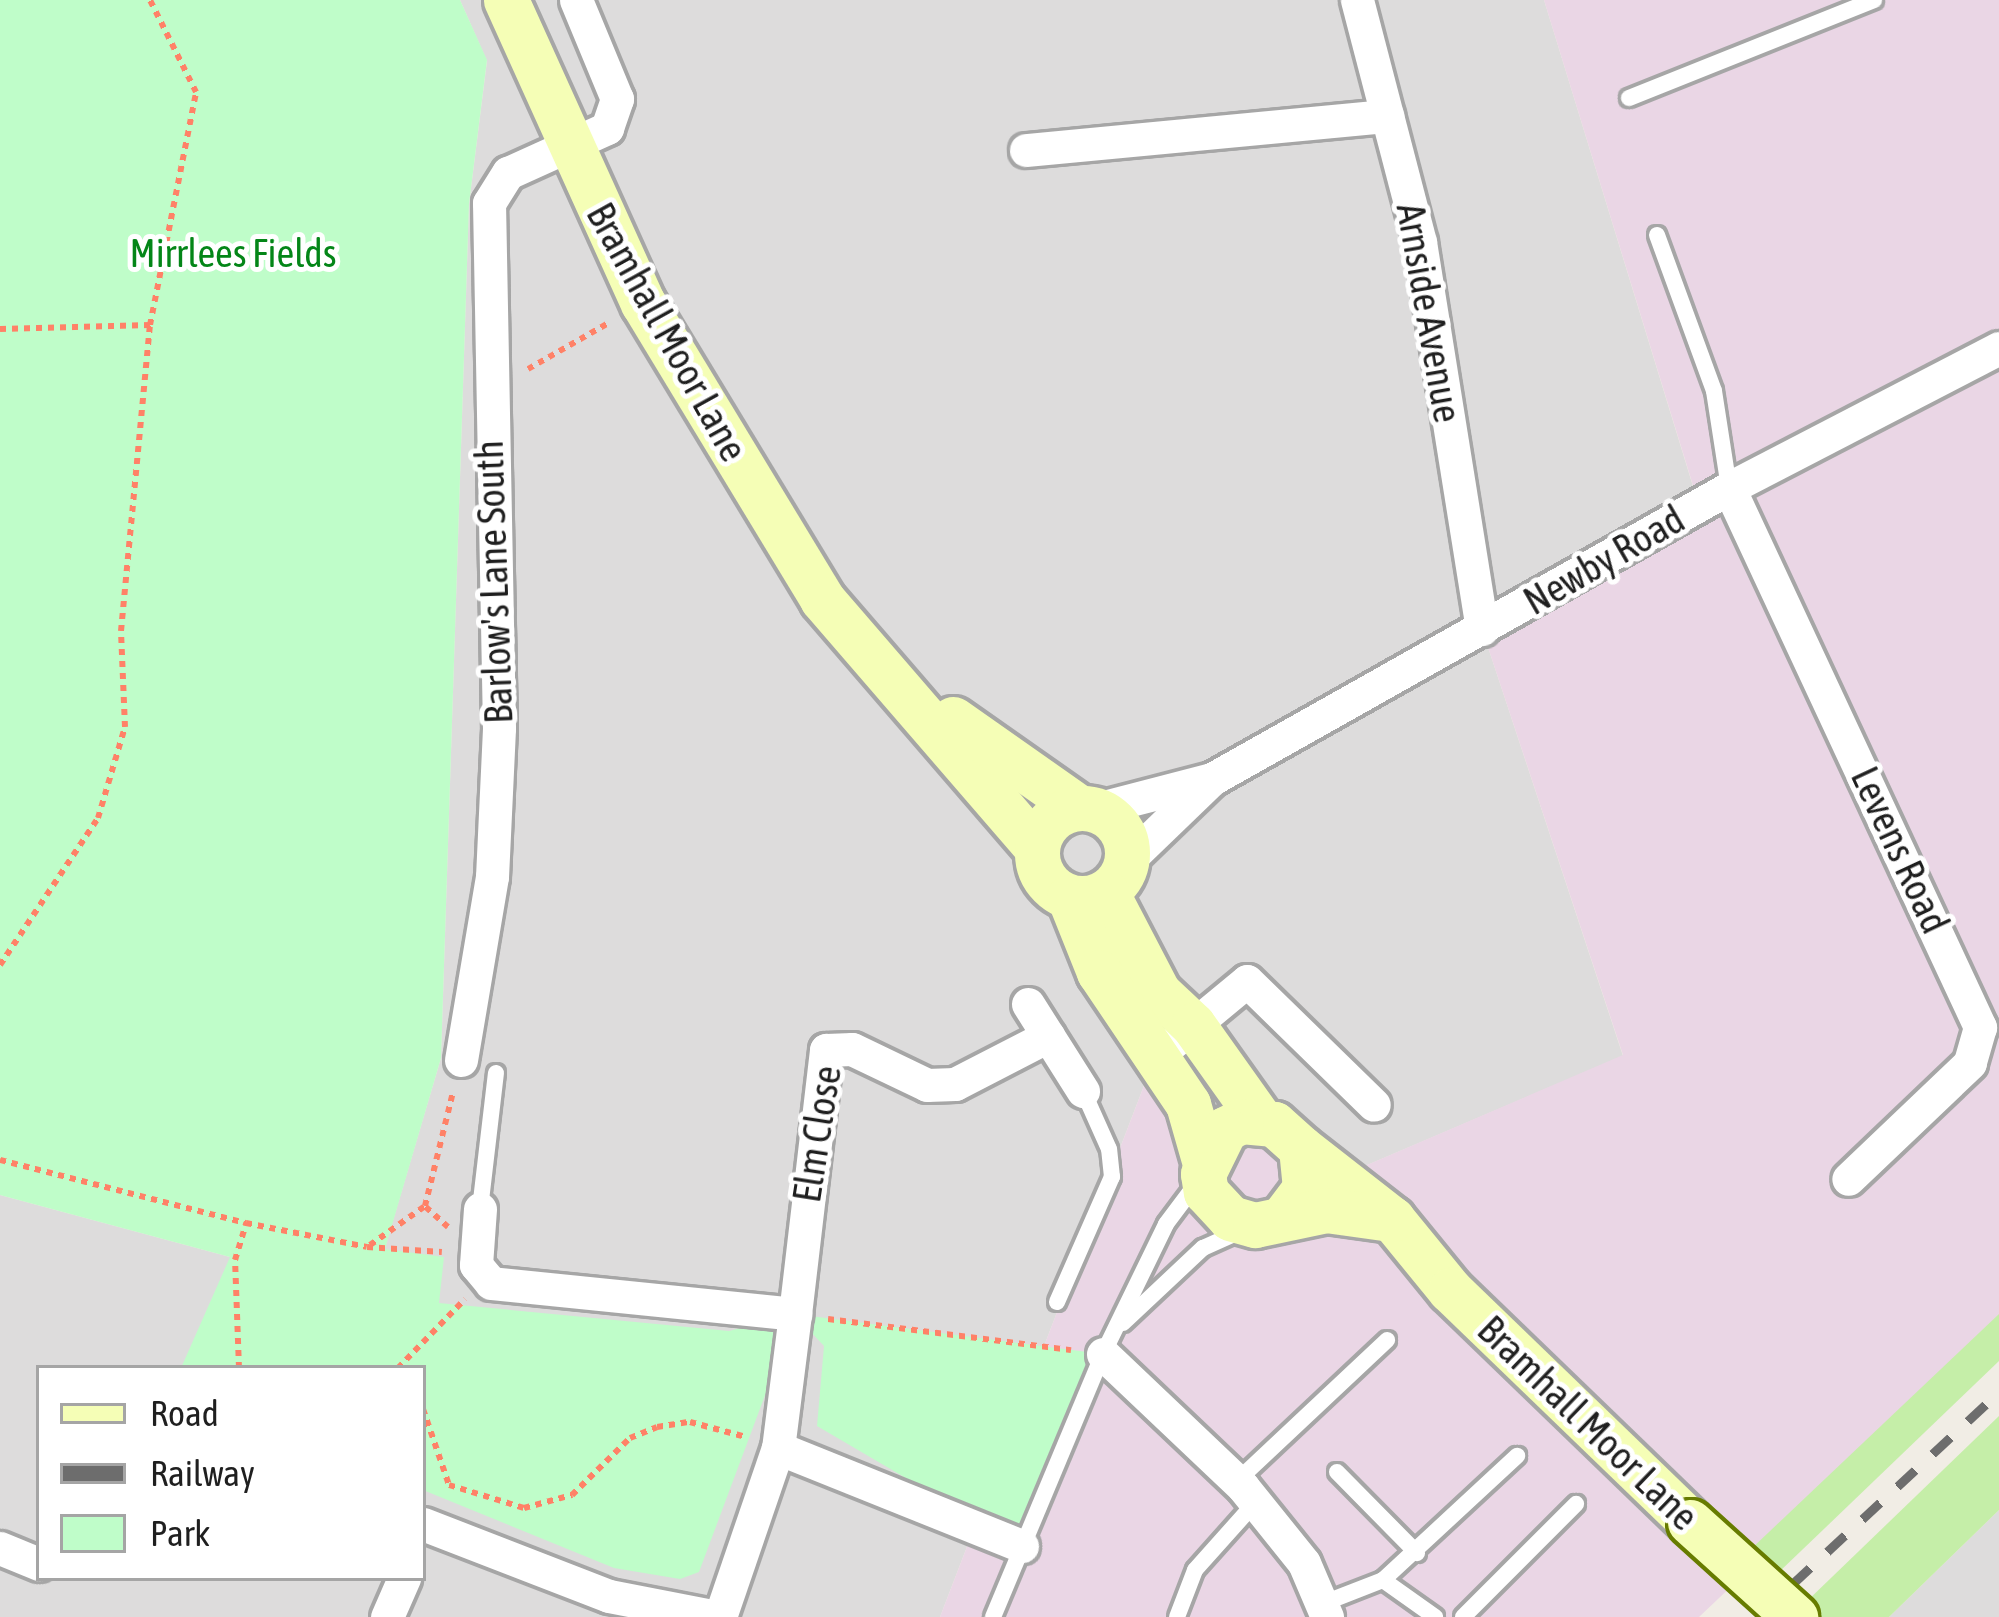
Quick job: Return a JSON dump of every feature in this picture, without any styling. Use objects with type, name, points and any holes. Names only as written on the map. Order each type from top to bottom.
[{"type":"street","name":"Bramhall Moor Lane","points":[[506,0],[643,303],[823,599],[1037,848]]},
{"type":"street","name":"Barlow's Lane South","points":[[461,1060],[492,877],[500,728],[488,392],[489,203],[508,173],[607,128],[617,99],[576,0]]},
{"type":"street","name":"Arnside Avenue","points":[[1357,0],[1420,242],[1482,629]]},
{"type":"street","points":[[1026,151],[1387,116]]},
{"type":"street","name":"Newby Road","points":[[1100,883],[1212,779],[1730,488],[1999,348]]},
{"type":"street","name":"Levens Road","points":[[1730,488],[1980,1028],[1970,1063],[1848,1179]]},
{"type":"street","name":"Bramhall Moor Lane","points":[[862,645],[1015,769],[1087,808]]},
{"type":"street","name":"Newby Road","points":[[1087,808],[1212,779]]},
{"type":"street","points":[[1100,883],[1044,878],[1037,848],[1052,818],[1087,808],[1122,830],[1100,883],[1099,972],[1189,1104],[1216,1207],[1270,1220],[1326,1210],[1392,1219]]},
{"type":"street","name":"Bramhall Moor Lane","points":[[1100,883],[1131,951],[1193,1025],[1262,1122],[1392,1219],[1450,1290],[1795,1617]]},
{"type":"street","points":[[1155,1057],[1247,981],[1374,1106]]},
{"type":"street","points":[[1028,1004],[1083,1090]]},
{"type":"street","name":"Elm Close","points":[[795,1314],[826,1050],[852,1049],[927,1085],[955,1084],[1048,1036]]},
{"type":"street","points":[[1203,1167],[1225,1129],[1262,1122]]},
{"type":"street","points":[[1270,1220],[1304,1188],[1301,1148]]},
{"type":"street","points":[[426,1528],[609,1596],[718,1617],[778,1448],[795,1314],[518,1289],[479,1244]]},
{"type":"street","points":[[1110,1341],[1304,1563],[1326,1610]]},
{"type":"street","points":[[778,1448],[1022,1546]]},
{"type":"street","points":[[0,1548],[36,1563]]},
{"type":"street","points":[[387,1617],[403,1581]]},
{"type":"lane","points":[[1629,98],[1874,0]]},
{"type":"lane","points":[[1657,235],[1714,391],[1730,488]]},
{"type":"lane","points":[[479,1244],[496,1073]]},
{"type":"lane","points":[[1058,1302],[1112,1178],[1108,1148],[1083,1090]]},
{"type":"lane","points":[[993,1617],[1110,1341],[1166,1224],[1203,1167]]},
{"type":"lane","points":[[1110,1341],[1203,1248],[1270,1220]]},
{"type":"lane","points":[[1177,1617],[1195,1570],[1246,1492],[1387,1340]]},
{"type":"lane","points":[[1326,1610],[1383,1580],[1418,1553],[1517,1456]]},
{"type":"lane","points":[[1337,1472],[1418,1553]]},
{"type":"lane","points":[[1463,1617],[1576,1504]]},
{"type":"lane","points":[[1383,1580],[1436,1617]]},
{"type":"path","points":[[0,965],[98,818],[125,727],[121,631],[150,325],[196,92],[150,0]]},
{"type":"path","points":[[488,392],[643,303]]},
{"type":"path","points":[[0,329],[150,325]]},
{"type":"path","points":[[367,1247],[425,1206],[461,1060]]},
{"type":"path","points":[[0,1160],[367,1247],[479,1244]]},
{"type":"path","points":[[425,1206],[453,1231],[479,1244]]},
{"type":"path","points":[[239,1365],[235,1260],[246,1222]]},
{"type":"path","points":[[401,1365],[440,1331],[479,1244]]},
{"type":"path","points":[[795,1314],[1110,1341]]},
{"type":"path","points":[[426,1418],[449,1485],[524,1508],[572,1495],[630,1438],[657,1427],[707,1425],[778,1448]]},
{"type":"shaded area","points":[[460,0],[1544,0],[1699,506],[1482,629],[1623,1056],[1318,1186],[1155,1057],[940,1617],[0,1617],[0,1195],[371,1295],[441,1058],[469,204],[487,61]]},
{"type":"shaded area","points":[[1544,0],[1999,0],[1999,1333],[1699,1617],[940,1617],[1155,1057],[1318,1186],[1623,1055],[1482,629],[1699,505]]},
{"type":"shaded area","points":[[1999,1510],[1999,1617],[1889,1617]]},
{"type":"green space","name":"Mirrlees Fields","points":[[0,0],[460,0],[487,60],[469,204],[441,1058],[385,1249],[444,1257],[439,1303],[729,1331],[795,1314],[1103,1354],[1022,1546],[817,1426],[824,1346],[795,1315],[699,1572],[680,1579],[614,1568],[426,1491],[426,1365],[182,1365],[230,1257],[0,1195]]},
{"type":"green space","points":[[1999,1314],[1999,1361],[1775,1576],[1750,1550]]},
{"type":"green space","points":[[1999,1416],[1999,1510],[1889,1617],[1818,1617],[1804,1604]]},
{"type":"railway","points":[[1757,1617],[1999,1392]]}]
